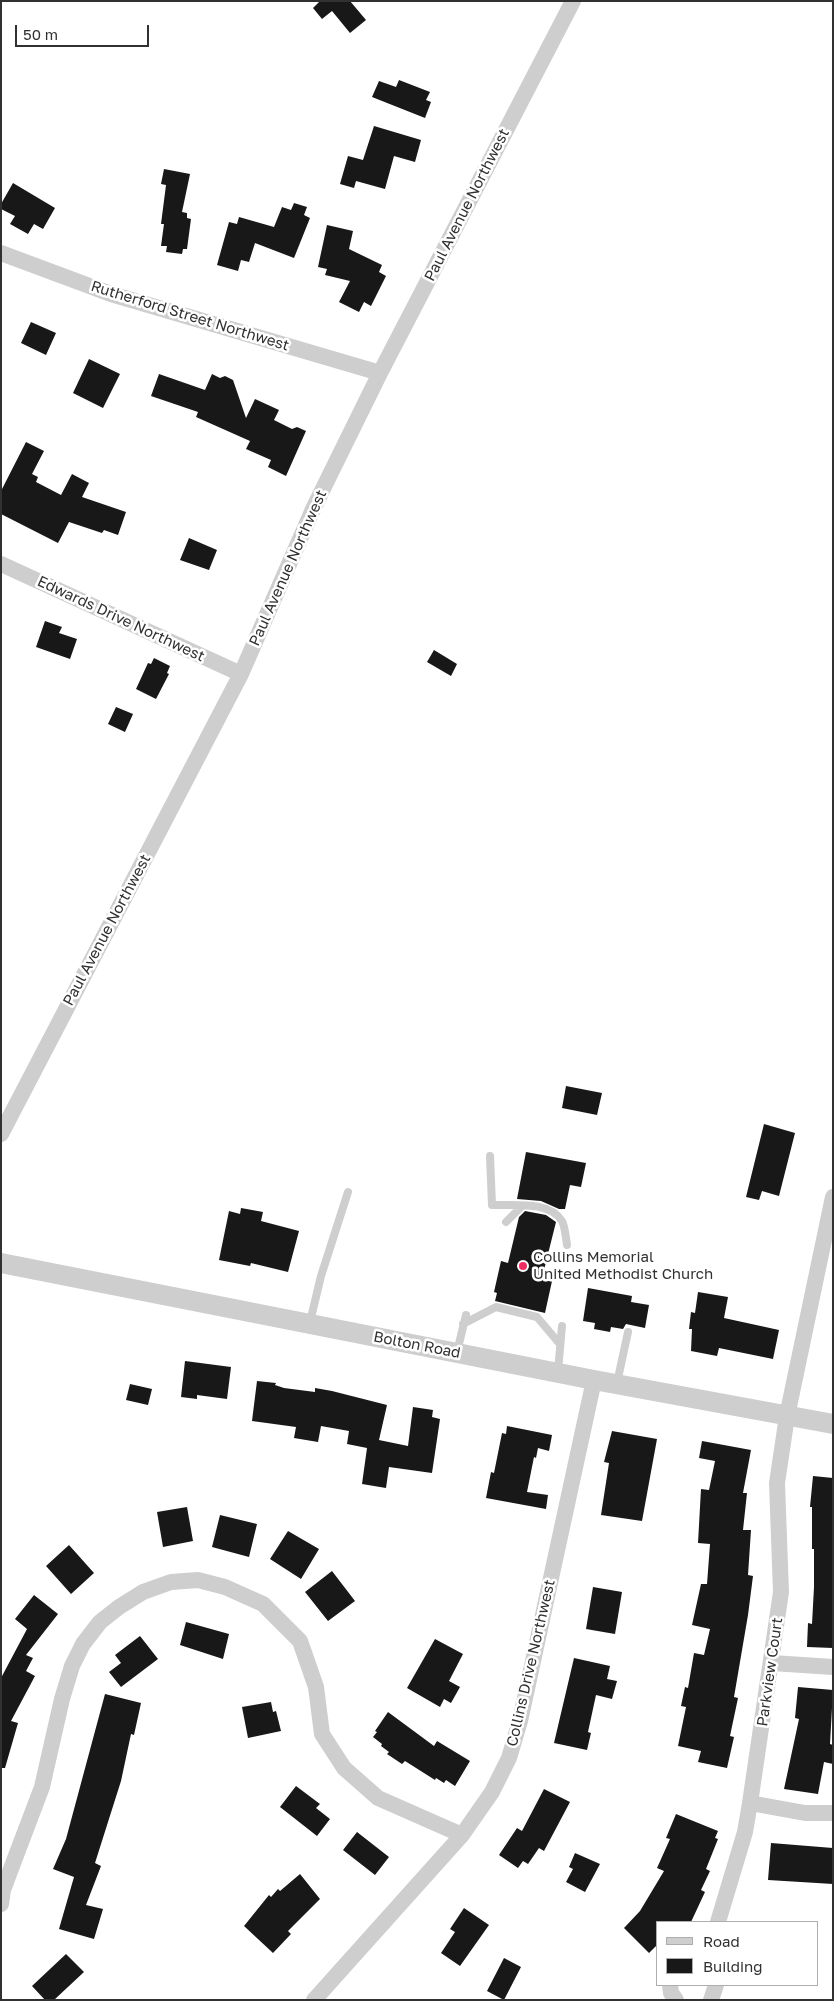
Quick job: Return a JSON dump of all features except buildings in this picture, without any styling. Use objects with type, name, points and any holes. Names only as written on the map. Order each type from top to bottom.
[{"type":"street","name":"Paul Avenue Northwest","points":[[1,1134],[241,674],[314,507],[380,373],[573,1]]},
{"type":"street","name":"Rutherford Street Northwest","points":[[1,253],[111,294],[380,373]]},
{"type":"street","name":"Edwards Drive Northwest","points":[[1,564],[241,674]]},
{"type":"street","name":"Parkview Court","points":[[718,1921],[745,1832],[750,1803],[782,1592],[777,1483],[786,1416],[833,1197]]},
{"type":"street","name":"Bolton Road","points":[[1,1263],[594,1380],[833,1424]]},
{"type":"street","name":"Collins Drive Northwest","points":[[314,2000],[462,1835],[492,1792],[509,1758],[520,1721],[594,1380]]},
{"type":"street","points":[[1,1904],[3,1890],[42,1787],[62,1699],[72,1666],[83,1644],[100,1622],[119,1607],[143,1592],[171,1582],[198,1580],[225,1587],[263,1604],[300,1641],[316,1687],[322,1734],[344,1768],[378,1798],[462,1835]]},
{"type":"street","points":[[772,1663],[833,1666]]},
{"type":"street","points":[[750,1803],[805,1813],[833,1813]]},
{"type":"street","points":[[670,1986],[671,1993],[676,2000]]},
{"type":"street","points":[[711,2000],[716,1986]]},
{"type":"lane","points":[[490,1156],[492,1204],[521,1207],[537,1206],[550,1209],[562,1222],[567,1245]]},
{"type":"lane","points":[[310,1324],[321,1276],[348,1192]]},
{"type":"lane","points":[[506,1222],[521,1207]]},
{"type":"lane","points":[[463,1324],[496,1307],[537,1317],[559,1342]]},
{"type":"lane","points":[[457,1353],[466,1315]]},
{"type":"lane","points":[[558,1373],[559,1342],[562,1326]]},
{"type":"lane","points":[[617,1384],[628,1332]]},
{"type":"place","name":"Collins Memorial United Methodist Church","points":[[523,1266]]}]
